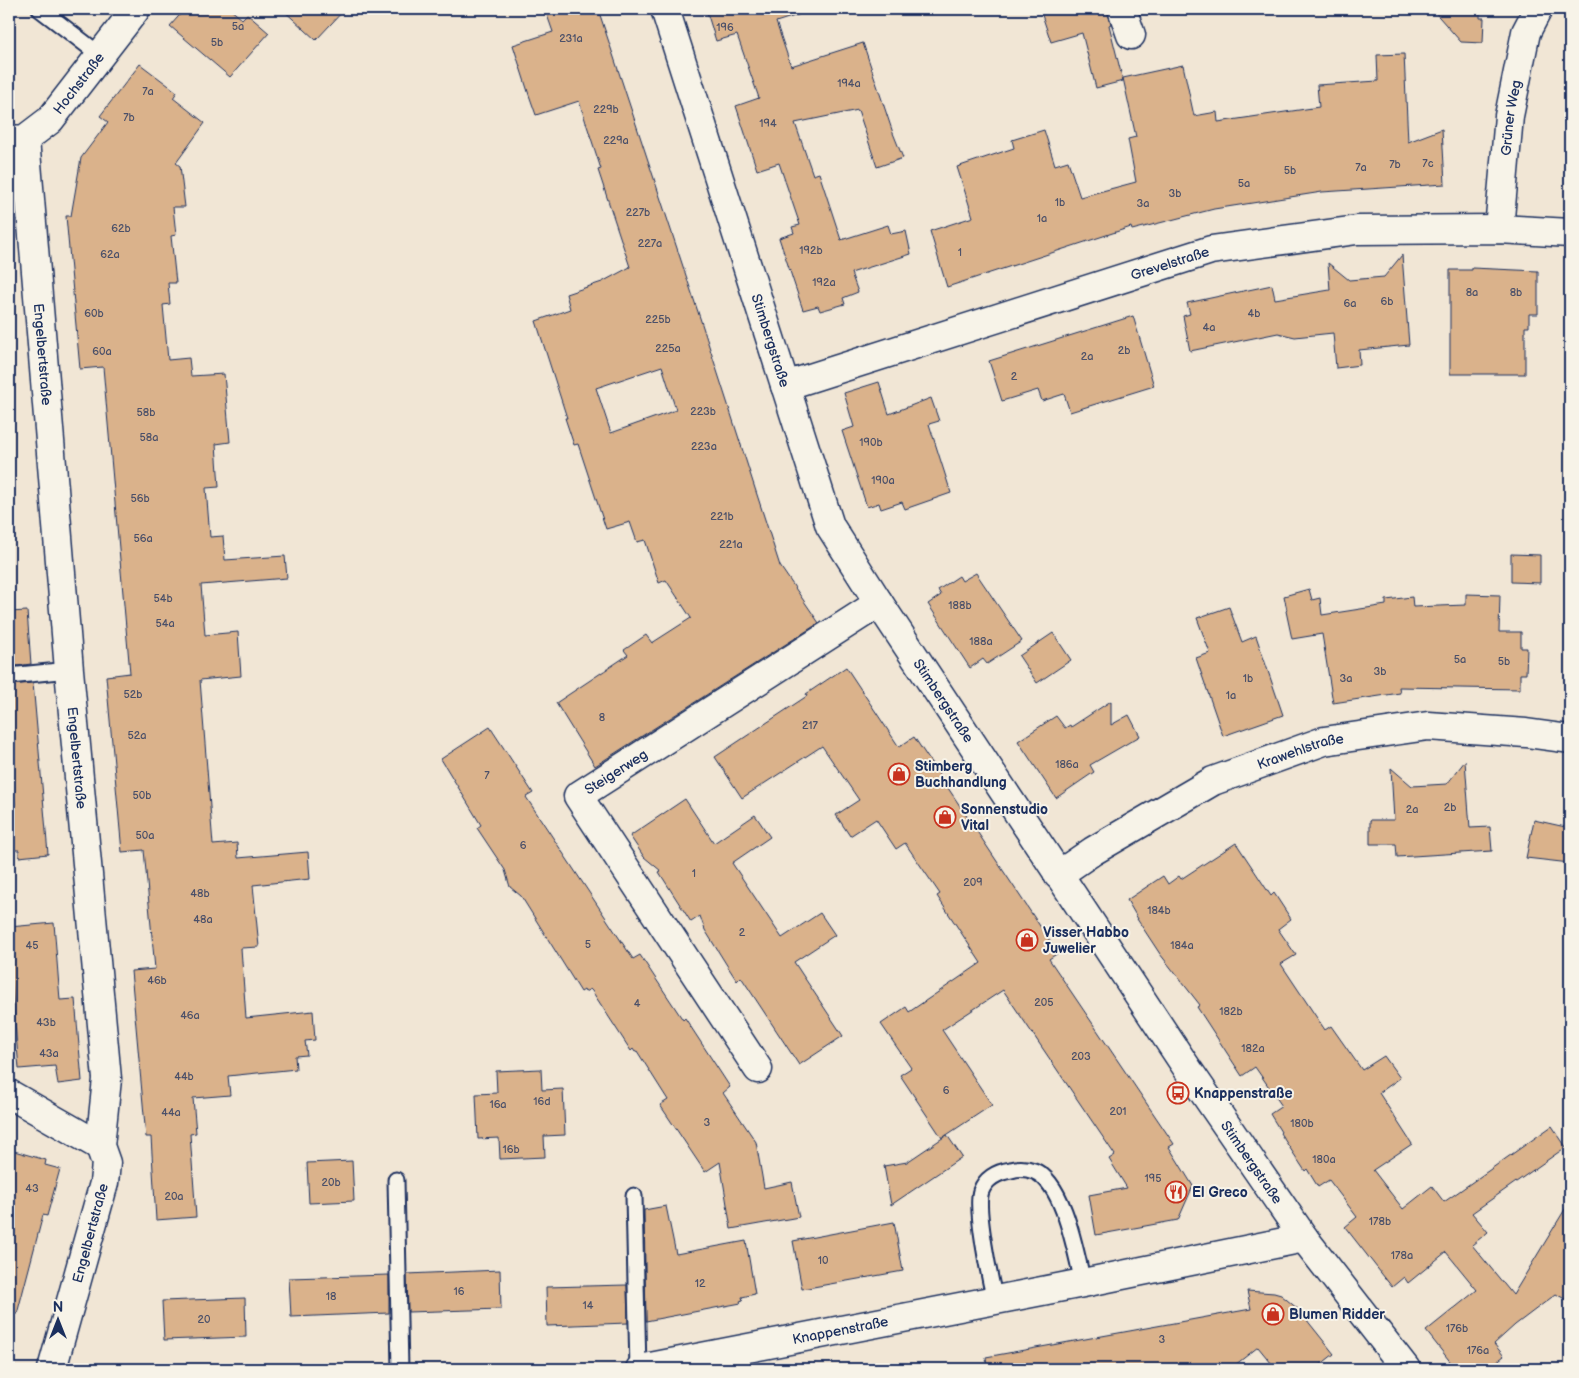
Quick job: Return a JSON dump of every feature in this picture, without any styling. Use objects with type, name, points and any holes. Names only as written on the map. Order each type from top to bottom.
[{"type":"street","name":"Hochstraße","points":[[17,140],[50,120],[136,9]]},
{"type":"street","name":"Stimbergstraße","points":[[665,9],[830,526],[1058,875],[1189,1071],[1304,1238],[1406,1369]]},
{"type":"street","points":[[1122,9],[1131,35]]},
{"type":"street","name":"Grüner Weg","points":[[1499,229],[1509,116],[1526,32],[1538,9]]},
{"type":"street","name":"Engelbertstraße","points":[[17,140],[107,1079],[100,1146],[106,1163],[104,1183],[52,1369]]},
{"type":"street","name":"Grevelstraße","points":[[785,386],[1211,250],[1357,230],[1499,229],[1570,233]]},
{"type":"street","name":"Steigerweg","points":[[758,1069],[578,796],[879,603]]},
{"type":"street","name":"Krawehlstraße","points":[[1058,875],[1093,851],[1213,781],[1324,741],[1428,726],[1526,733],[1570,739]]},
{"type":"street","points":[[9,1094],[100,1146]]},
{"type":"street","name":"Knappenstraße","points":[[639,1369],[1304,1238]]},
{"type":"lane","points":[[40,9],[100,55]]},
{"type":"lane","points":[[9,676],[68,670]]},
{"type":"lane","points":[[995,1300],[989,1276],[980,1214],[981,1192],[989,1178],[1020,1168],[1034,1171],[1047,1180],[1060,1204],[1072,1236],[1082,1283]]},
{"type":"lane","points":[[396,1180],[400,1369]]},
{"type":"lane","points":[[634,1196],[639,1369]]},
{"type":"building","points":[[185,9],[230,9],[242,19],[247,14],[269,33],[230,77],[170,26]]},
{"type":"building","points":[[282,9],[345,9],[316,40]]},
{"type":"building","points":[[545,9],[598,9],[780,566],[819,623],[595,766],[556,703],[628,655],[624,650],[646,635],[652,643],[691,618],[666,580],[659,583],[645,540],[637,542],[630,522],[606,529],[578,444],[574,445],[536,321],[570,309],[566,294],[602,282],[630,267],[598,170],[601,169],[579,101],[536,115],[529,95],[513,45],[553,32]],"holes":[[[662,366],[676,410],[611,433],[596,388]]]},
{"type":"building","points":[[706,9],[800,9],[801,14],[776,22],[791,66],[863,43],[903,158],[877,167],[858,110],[795,123],[813,175],[819,173],[841,240],[888,225],[891,234],[906,231],[911,254],[851,273],[858,292],[843,298],[845,304],[820,311],[818,306],[803,310],[779,238],[794,233],[792,227],[800,225],[779,163],[757,170],[736,106],[759,98],[737,35],[716,41]]},
{"type":"building","points":[[1040,9],[1107,9],[1111,24],[1109,25],[1123,81],[1096,88],[1082,33],[1051,42]]},
{"type":"building","points":[[1432,9],[1480,9],[1480,18],[1484,18],[1483,43],[1461,42]]},
{"type":"building","points":[[1404,54],[1408,142],[1442,129],[1445,184],[1322,192],[1214,209],[1132,230],[1131,227],[947,287],[930,231],[973,217],[957,167],[1014,148],[1012,140],[1044,130],[1055,165],[1068,161],[1080,197],[1136,182],[1128,139],[1136,137],[1123,78],[1183,65],[1194,116],[1217,112],[1218,122],[1319,107],[1317,85],[1378,81],[1377,55]]},
{"type":"building","points":[[140,64],[177,92],[173,98],[205,123],[176,163],[180,166],[185,207],[173,207],[176,235],[171,236],[176,283],[168,283],[170,304],[163,305],[168,360],[189,358],[191,376],[224,374],[230,442],[216,444],[219,487],[206,488],[210,537],[223,536],[225,560],[285,556],[287,578],[201,585],[205,635],[238,632],[241,676],[200,680],[213,845],[237,843],[238,858],[308,852],[310,879],[253,885],[259,947],[241,948],[246,1018],[313,1011],[315,1040],[305,1041],[307,1055],[295,1056],[296,1069],[228,1076],[230,1095],[193,1098],[196,1133],[190,1134],[196,1217],[156,1220],[151,1137],[146,1137],[131,971],[155,969],[144,850],[122,852],[106,676],[130,673],[103,367],[80,369],[66,216],[71,216],[81,158],[108,122],[100,116]]},
{"type":"building","points":[[1402,255],[1409,345],[1359,350],[1360,365],[1336,368],[1333,333],[1295,337],[1278,333],[1190,351],[1183,316],[1190,314],[1187,303],[1272,285],[1275,299],[1330,290],[1328,263],[1349,280],[1384,277]]},
{"type":"building","points":[[1472,268],[1538,271],[1538,314],[1529,314],[1529,327],[1525,327],[1525,374],[1450,374],[1450,270],[1472,270]]},
{"type":"building","points":[[1133,316],[1154,386],[1070,412],[1064,394],[1042,401],[1038,390],[1002,401],[989,361]]},
{"type":"building","points":[[879,382],[889,414],[931,398],[939,421],[929,424],[951,493],[905,509],[902,502],[881,509],[879,503],[867,507],[842,431],[854,427],[844,393]]},
{"type":"building","points":[[1511,554],[1540,555],[1540,583],[1511,582]]},
{"type":"building","points":[[976,573],[1022,641],[987,664],[983,659],[970,668],[928,604],[941,595],[938,590],[959,576],[962,581]]},
{"type":"building","points":[[1309,589],[1312,600],[1320,598],[1322,615],[1386,605],[1386,600],[1412,597],[1413,607],[1466,605],[1466,594],[1500,595],[1499,632],[1521,632],[1521,648],[1527,648],[1526,674],[1520,674],[1520,689],[1399,687],[1400,693],[1333,703],[1322,634],[1292,639],[1286,611],[1284,596]]},
{"type":"building","points":[[1229,607],[1242,642],[1256,636],[1283,715],[1223,736],[1196,658],[1210,653],[1197,618]]},
{"type":"building","points":[[27,611],[31,664],[9,667],[9,612]]},
{"type":"building","points":[[1053,633],[1071,660],[1037,683],[1019,656]]},
{"type":"building","points":[[846,667],[899,747],[914,737],[1058,953],[1049,959],[1174,1144],[1169,1147],[1193,1186],[1178,1220],[1096,1235],[1089,1195],[1127,1188],[1109,1159],[1115,1155],[1003,990],[942,1030],[992,1105],[942,1138],[900,1075],[911,1068],[881,1024],[906,1007],[909,1012],[981,963],[937,896],[940,894],[905,843],[896,849],[876,819],[850,836],[836,815],[859,800],[822,746],[742,798],[715,757],[807,696],[806,694]]},
{"type":"building","points":[[33,683],[48,854],[19,857],[19,850],[9,850],[9,806],[15,805],[11,753],[9,753],[9,685]]},
{"type":"building","points":[[1111,701],[1111,725],[1129,715],[1140,736],[1090,765],[1094,772],[1056,798],[1018,741],[1056,716],[1065,728],[1070,725],[1071,727]]},
{"type":"building","points":[[490,727],[533,793],[526,797],[633,959],[640,955],[683,1020],[685,1018],[730,1087],[723,1093],[756,1142],[764,1188],[792,1182],[799,1217],[731,1229],[720,1162],[705,1172],[660,1105],[668,1100],[637,1051],[635,1052],[633,1049],[631,1051],[592,991],[590,989],[581,992],[521,896],[510,887],[505,870],[477,828],[481,825],[441,759]]},
{"type":"building","points":[[1465,761],[1470,828],[1490,827],[1492,851],[1397,857],[1396,844],[1370,844],[1370,820],[1394,820],[1391,768],[1412,786],[1447,784]]},
{"type":"building","points":[[685,799],[714,843],[755,815],[770,837],[732,863],[782,938],[820,913],[835,935],[794,962],[843,1036],[799,1065],[741,977],[737,981],[705,930],[700,916],[691,922],[659,872],[661,871],[644,857],[630,836]]},
{"type":"building","points":[[1534,820],[1570,828],[1570,863],[1526,858]]},
{"type":"building","points":[[1236,843],[1271,896],[1274,893],[1291,919],[1278,929],[1296,955],[1281,964],[1325,1030],[1331,1026],[1362,1070],[1384,1056],[1400,1078],[1379,1093],[1412,1144],[1373,1170],[1403,1209],[1432,1186],[1444,1202],[1552,1126],[1566,1147],[1472,1213],[1488,1232],[1472,1245],[1513,1295],[1570,1201],[1570,1302],[1556,1294],[1515,1325],[1494,1344],[1504,1356],[1487,1369],[1456,1369],[1426,1331],[1477,1290],[1446,1252],[1408,1283],[1404,1277],[1392,1287],[1345,1227],[1357,1217],[1329,1180],[1318,1187],[1280,1133],[1270,1114],[1282,1106],[1255,1067],[1242,1076],[1197,1007],[1200,1005],[1160,954],[1127,900],[1163,876],[1168,884],[1179,876],[1181,879]]},
{"type":"building","points":[[54,923],[60,1000],[75,999],[82,1081],[58,1084],[55,1066],[19,1069],[9,954],[9,927]]},
{"type":"building","points":[[541,1069],[542,1090],[563,1089],[565,1135],[544,1136],[545,1157],[500,1159],[499,1138],[478,1139],[476,1094],[497,1093],[496,1071]]},
{"type":"building","points":[[947,1135],[962,1157],[891,1205],[884,1166],[907,1162]]},
{"type":"building","points":[[14,1151],[46,1160],[45,1165],[60,1169],[47,1216],[43,1215],[17,1314],[9,1313],[9,1155],[12,1156]]},
{"type":"building","points":[[352,1161],[354,1201],[309,1203],[307,1163]]},
{"type":"building","points":[[666,1206],[676,1254],[746,1241],[755,1294],[742,1297],[741,1303],[646,1321],[644,1210]]},
{"type":"building","points":[[894,1222],[903,1271],[802,1289],[793,1241]]},
{"type":"building","points":[[500,1270],[501,1309],[408,1312],[407,1274]]},
{"type":"building","points":[[389,1275],[389,1313],[291,1317],[289,1278]]},
{"type":"building","points":[[627,1285],[628,1323],[547,1326],[546,1287]]},
{"type":"building","points":[[1247,1291],[1281,1295],[1298,1309],[1334,1354],[1315,1369],[1276,1369],[1258,1347],[1230,1369],[987,1369],[986,1357],[1251,1309]]},
{"type":"building","points":[[245,1298],[246,1337],[164,1340],[162,1301]]},
{"type":"place","name":"Stimberg Buchhandlung","points":[[899,774]]},
{"type":"place","name":"Sonnenstudio Vital","points":[[945,817]]},
{"type":"place","name":"Visser Habbo Juwelier","points":[[1027,940]]},
{"type":"place","name":"Knappenstraße","points":[[1178,1093]]},
{"type":"place","name":"El Greco","points":[[1176,1192]]},
{"type":"place","name":"Blumen Ridder","points":[[1273,1314]]}]
